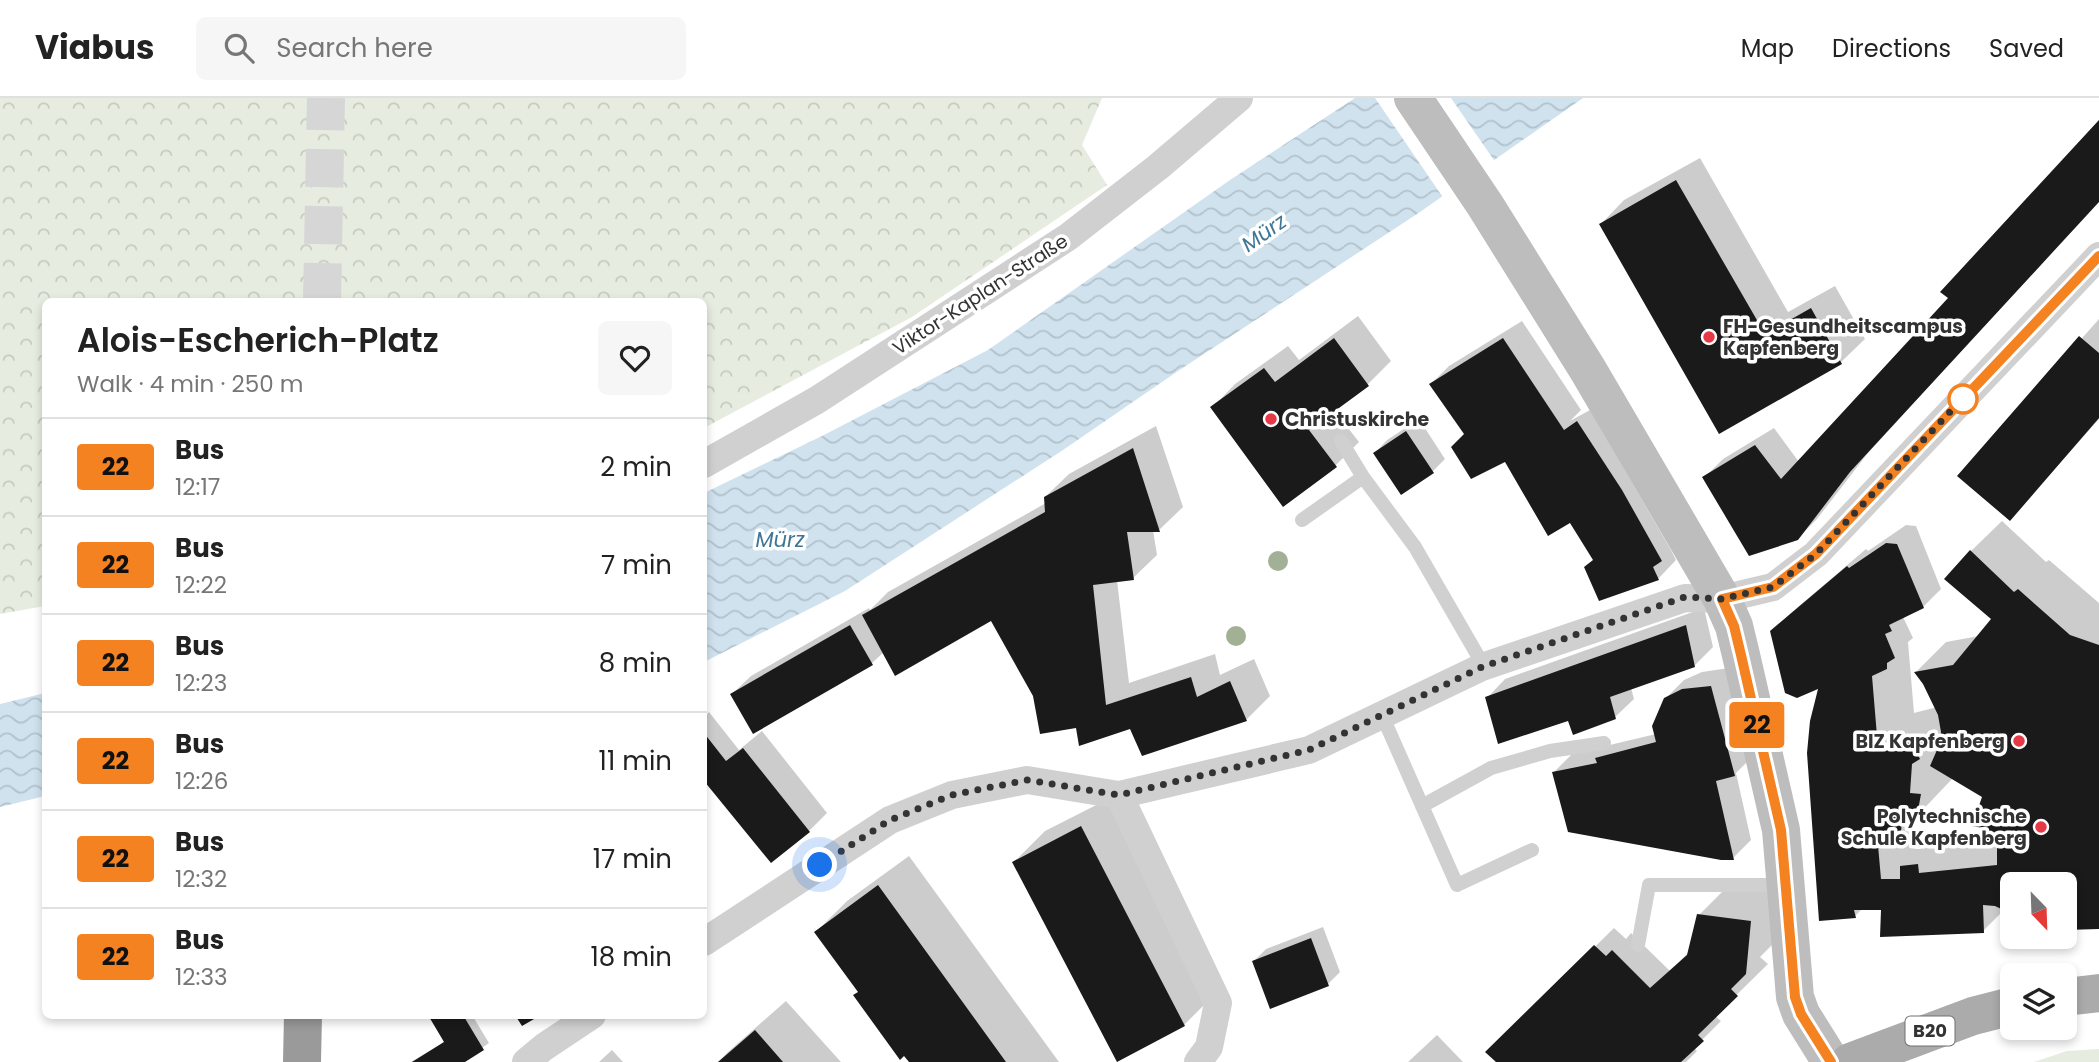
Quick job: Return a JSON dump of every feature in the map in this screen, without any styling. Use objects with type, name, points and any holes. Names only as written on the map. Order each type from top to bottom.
[{"type":"highway","points":[[302,1062],[303,1019]]},
{"type":"main road","points":[[2077,996],[2099,993]]},
{"type":"main road","name":"B20","points":[[1850,1062],[1973,1016],[2000,1009]]},
{"type":"street","name":"Viktor-Kaplan-Straße","points":[[707,462],[817,400],[1068,237],[1158,167],[1239,98]]},
{"type":"street","points":[[1413,98],[1485,205],[1588,370],[1722,599],[1734,626],[1778,817],[1795,997],[1801,1014],[1831,1062]]},
{"type":"street","points":[[707,940],[890,820],[952,795],[1027,780],[1119,795],[1309,750],[1482,667],[1685,597],[1722,599],[1773,587],[1816,554],[2099,256]]},
{"type":"street","points":[[1119,795],[1218,1003],[1209,1047],[1198,1062]]},
{"type":"street","points":[[526,1062],[544,1046],[586,1019]]},
{"type":"lane","points":[[1341,442],[1363,477],[1415,547],[1482,667]]},
{"type":"lane","points":[[1302,520],[1363,477]]},
{"type":"lane","points":[[1382,715],[1457,885],[1532,850]]},
{"type":"lane","points":[[1422,806],[1491,768],[1550,751],[1604,743]]},
{"type":"lane","points":[[1638,945],[1650,885],[1786,885]]},
{"type":"green space","points":[[0,98],[1102,98],[1082,145],[1107,185],[912,317],[707,426],[707,298],[42,298],[42,607],[0,614]]},
{"type":"green space","points":[[2099,1049],[2099,1062],[2034,1062],[2067,1051]]},
{"type":"water","name":"Mürz","points":[[1355,98],[1583,98],[1420,212],[1063,450],[845,591],[707,660],[707,492],[822,436],[988,350],[1230,180]]},
{"type":"water","points":[[42,694],[42,797],[0,807],[0,704]]},
{"type":"pier","points":[[1375,98],[1451,98],[1496,163],[1444,199]]},
{"type":"building","points":[[2099,120],[2099,202],[1850,472],[1798,540],[1749,556],[1702,477],[1755,445],[1781,479],[1948,298],[1940,292]]},
{"type":"building","points":[[1676,180],[1765,334],[1811,308],[1842,364],[1719,434],[1599,224]]},
{"type":"building","points":[[2079,336],[2099,353],[2099,418],[2010,521],[1957,476]]},
{"type":"building","name":"Christuskirche","points":[[1334,338],[1369,386],[1309,430],[1337,467],[1283,507],[1210,407],[1264,368],[1275,382]]},
{"type":"building","points":[[1503,338],[1564,430],[1577,421],[1622,490],[1662,561],[1653,567],[1659,580],[1599,601],[1584,567],[1593,560],[1570,523],[1548,536],[1505,462],[1471,479],[1451,447],[1464,434],[1429,384]]},
{"type":"building","points":[[1406,431],[1434,473],[1401,495],[1373,453]]},
{"type":"building","points":[[1133,448],[1160,532],[1127,532],[1134,580],[1093,585],[1106,705],[1191,677],[1197,697],[1230,681],[1247,721],[1142,756],[1130,729],[1079,746],[1076,728],[1040,734],[1033,696],[991,621],[895,676],[862,615],[1045,512],[1044,497]]},
{"type":"building","points":[[1886,543],[1897,544],[1924,608],[1889,625],[1892,631],[1885,634],[1895,658],[1887,663],[1887,669],[1872,676],[1878,748],[1896,743],[1912,743],[1920,759],[1912,764],[1910,793],[1921,794],[1917,816],[1902,814],[1901,834],[1877,834],[1881,879],[1900,879],[1900,866],[1918,864],[1919,873],[1997,865],[1997,843],[1979,843],[1983,828],[1972,826],[1982,797],[1930,766],[1941,732],[1938,715],[1914,672],[1953,665],[1991,619],[1944,579],[1970,550],[2014,592],[2018,589],[2070,635],[2099,645],[2099,929],[2077,930],[2077,872],[2000,872],[2000,908],[1983,905],[1984,933],[1880,937],[1881,910],[1854,910],[1856,918],[1819,921],[1807,753],[1810,721],[1818,689],[1797,698],[1785,693],[1770,631],[1847,566],[1849,568]]},
{"type":"building","points":[[850,625],[873,665],[753,734],[730,694]]},
{"type":"building","points":[[1686,625],[1695,667],[1610,697],[1616,719],[1573,735],[1568,721],[1498,744],[1485,697]]},
{"type":"building","points":[[1711,686],[1735,776],[1716,781],[1734,860],[1721,860],[1568,832],[1552,772],[1597,763],[1595,758],[1656,742],[1652,726],[1664,698],[1682,689]]},
{"type":"building","points":[[707,737],[726,761],[743,748],[810,832],[771,863],[707,785]]},
{"type":"building","points":[[1081,826],[1185,1026],[1117,1062],[1012,862]]},
{"type":"building","points":[[878,885],[1006,1062],[909,1062],[904,1056],[900,1060],[853,995],[858,992],[814,932]]},
{"type":"building","points":[[1697,914],[1751,921],[1746,974],[1731,989],[1738,996],[1698,1035],[1704,1041],[1681,1062],[1496,1062],[1485,1052],[1594,945],[1606,956],[1612,950],[1650,988],[1687,955]]},
{"type":"building","points":[[1311,938],[1329,986],[1270,1009],[1252,961]]},
{"type":"building","points":[[430,1019],[465,1019],[484,1050],[465,1062],[412,1062],[444,1042]]},
{"type":"building","points":[[518,1019],[534,1019],[522,1026]]},
{"type":"building","points":[[755,1030],[783,1062],[718,1062]]},
{"type":"tunnel","points":[[322,298],[326,98]]},
{"type":"bus line","name":"22","points":[[1831,1062],[1801,1014],[1795,997],[1781,830],[1734,626],[1722,599],[1773,587],[1816,554],[2099,256]]},
{"type":"place","name":"FH-Gesundheitscampus Kapfenberg","points":[[1709,337]]},
{"type":"place","name":"Christuskirche","points":[[1271,419]]},
{"type":"place","name":"BIZ Kapfenberg","points":[[2019,741]]},
{"type":"place","name":"Polytechnische Schule Kapfenberg","points":[[2041,827]]},
{"type":"route","points":[[820,865],[890,820],[952,795],[1027,780],[1119,795],[1309,750],[1482,667],[1685,597],[1722,599],[1773,587],[1816,554],[1966,395],[1963,399]]}]
